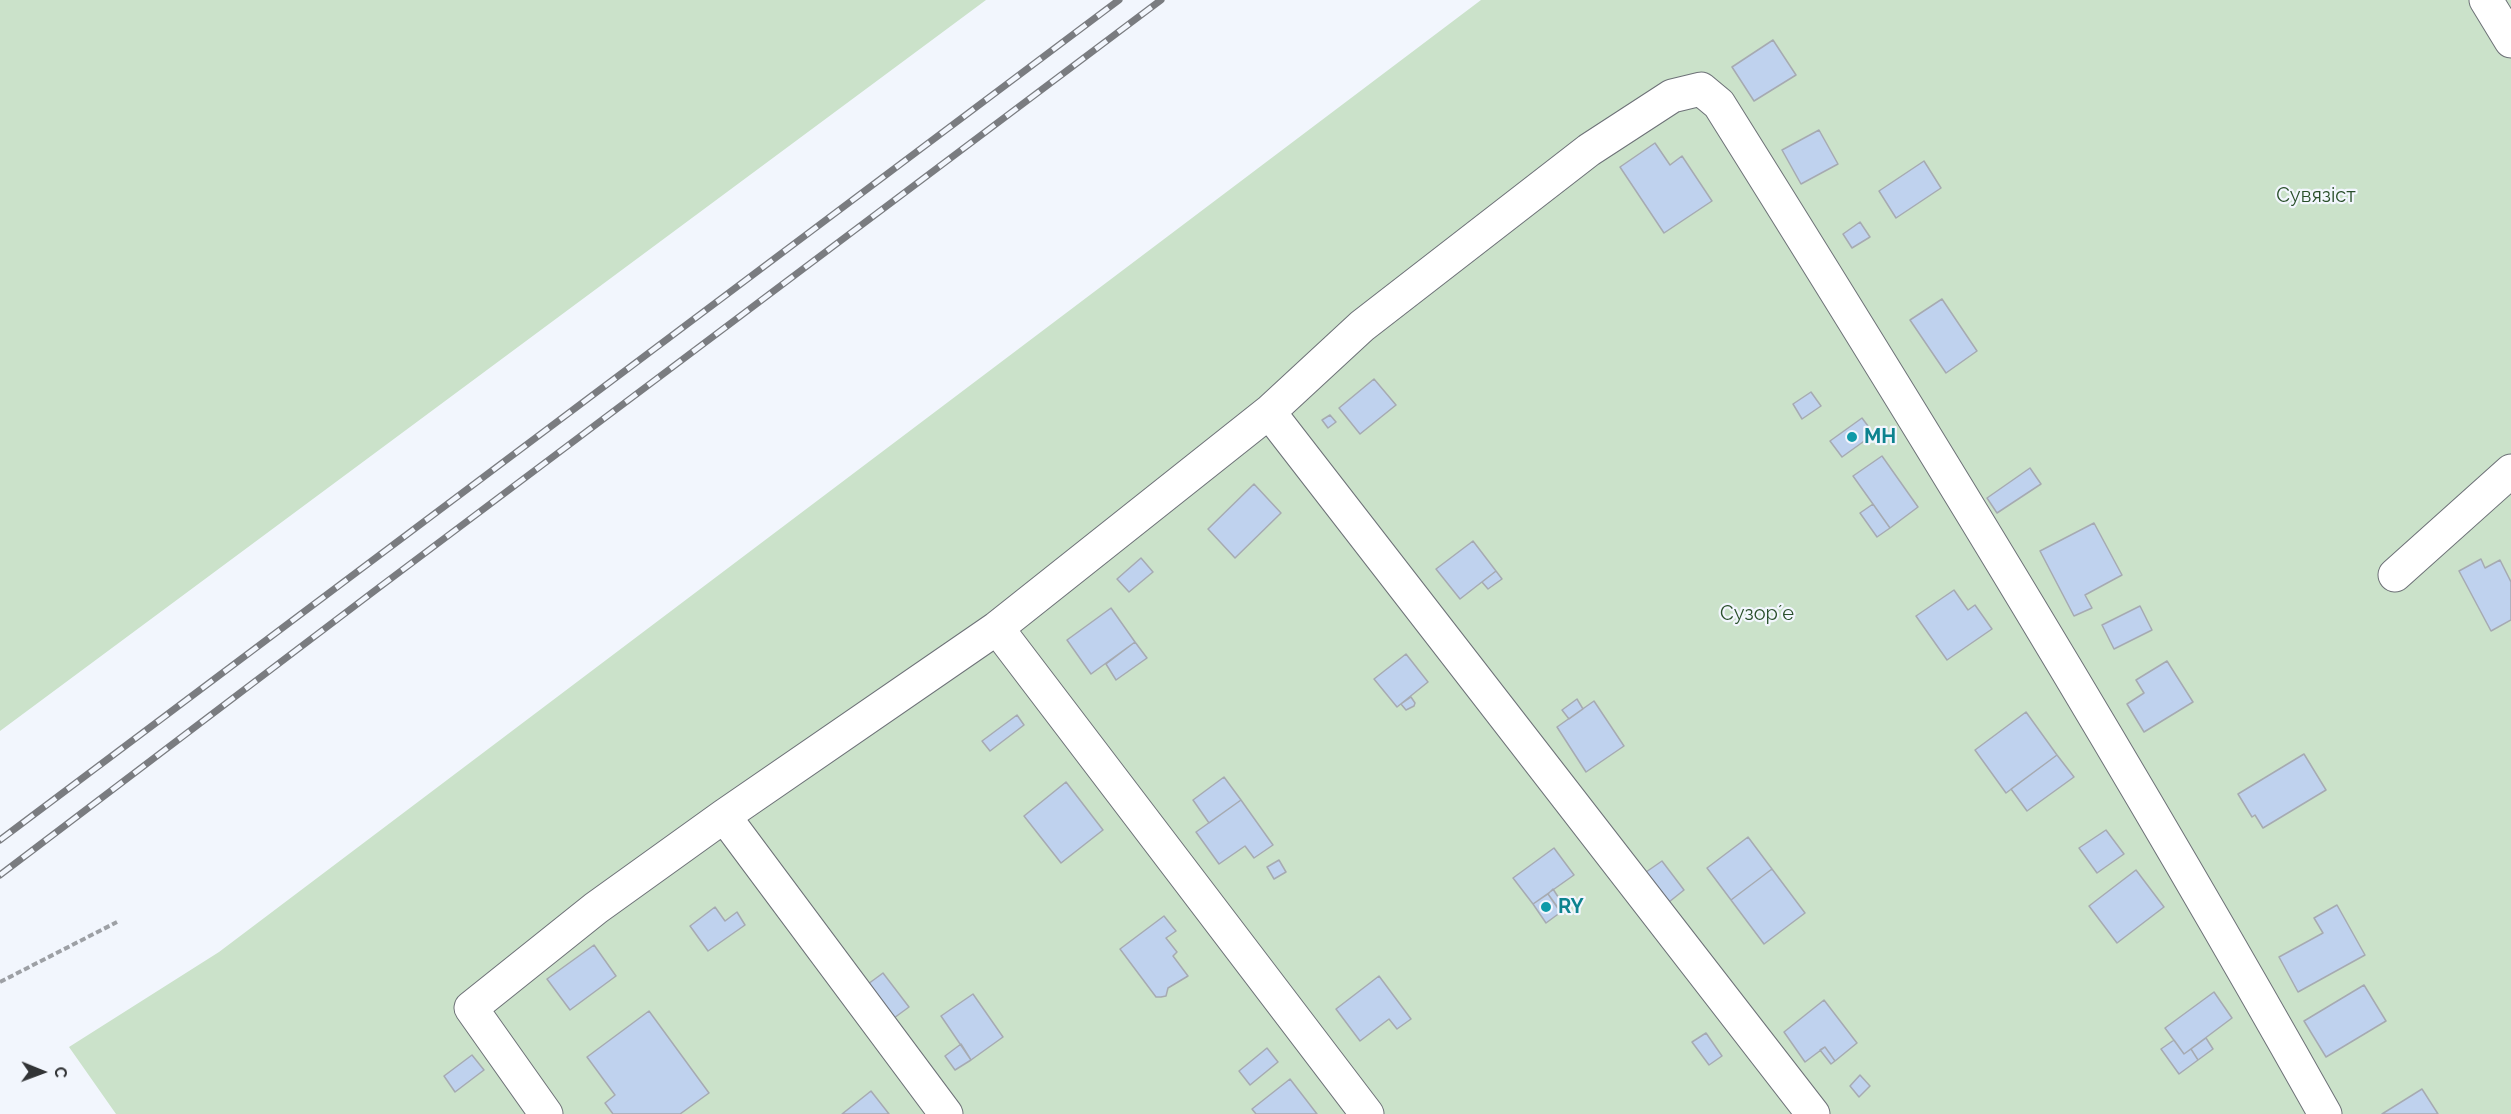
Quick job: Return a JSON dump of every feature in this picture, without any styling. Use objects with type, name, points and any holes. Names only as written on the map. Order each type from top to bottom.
[{"type":"lane","points":[[2486,0],[2511,41]]},
{"type":"lane","points":[[546,1114],[471,1008],[596,908],[724,816],[997,628],[1269,412],[1362,326],[1589,150],[1672,96],[1701,88],[1719,104],[1844,303],[2149,808],[2325,1114]]},
{"type":"lane","points":[[1269,412],[1813,1114]]},
{"type":"lane","points":[[2395,575],[2511,471]]},
{"type":"lane","points":[[997,628],[1367,1114]]},
{"type":"lane","points":[[724,816],[946,1114]]},
{"type":"path","points":[[0,982],[117,922]]},
{"type":"green space","points":[[0,0],[986,0],[0,731]]},
{"type":"green space","name":"Сузорʼе","points":[[1481,0],[2511,0],[2511,1114],[116,1114],[69,1047],[219,952]]},
{"type":"building","points":[[1773,40],[1796,75],[1754,101],[1732,67]]},
{"type":"building","points":[[1819,130],[1838,164],[1801,184],[1782,150]]},
{"type":"building","points":[[1655,143],[1670,165],[1682,156],[1712,201],[1664,233],[1620,167]]},
{"type":"building","points":[[1924,161],[1941,188],[1896,218],[1879,191]]},
{"type":"building","points":[[1860,222],[1870,237],[1852,248],[1843,234]]},
{"type":"building","points":[[1942,299],[1977,351],[1946,373],[1910,320]]},
{"type":"building","points":[[1374,379],[1396,405],[1360,434],[1339,408]]},
{"type":"building","points":[[1811,392],[1821,406],[1802,419],[1793,404]]},
{"type":"building","points":[[1330,415],[1336,422],[1328,428],[1322,420]]},
{"type":"building","name":"МН","points":[[1862,418],[1874,434],[1842,457],[1830,441]]},
{"type":"building","points":[[1882,456],[1918,507],[1890,528],[1853,476]]},
{"type":"building","points":[[2030,468],[2041,484],[1997,513],[1987,498]]},
{"type":"building","points":[[1254,484],[1281,513],[1235,558],[1208,529]]},
{"type":"building","points":[[1873,504],[1890,528],[1877,537],[1860,513]]},
{"type":"building","points":[[2094,523],[2122,575],[2085,595],[2092,608],[2074,616],[2040,551]]},
{"type":"building","points":[[1473,541],[1496,571],[1460,599],[1436,569]]},
{"type":"building","points":[[1141,558],[1153,572],[1129,592],[1117,579]]},
{"type":"building","points":[[2481,559],[2485,568],[2500,560],[2511,582],[2511,620],[2491,631],[2459,571]]},
{"type":"building","points":[[1496,571],[1502,579],[1488,589],[1482,582]]},
{"type":"building","points":[[1954,590],[1968,610],[1975,605],[1992,629],[1947,660],[1916,616]]},
{"type":"building","points":[[2140,606],[2152,630],[2114,649],[2102,625]]},
{"type":"building","points":[[1111,608],[1135,642],[1091,674],[1067,640]]},
{"type":"building","points":[[1135,642],[1147,658],[1116,680],[1106,664]]},
{"type":"building","points":[[1406,654],[1428,682],[1397,707],[1374,679]]},
{"type":"building","points":[[2167,661],[2193,702],[2144,732],[2127,704],[2144,693],[2136,680]]},
{"type":"building","points":[[1411,697],[1415,703],[1414,706],[1406,710],[1401,704]]},
{"type":"building","points":[[1577,699],[1583,709],[1569,719],[1562,710]]},
{"type":"building","points":[[1594,701],[1624,746],[1586,772],[1557,727]]},
{"type":"building","points":[[2026,712],[2057,755],[2006,793],[1975,750]]},
{"type":"building","points":[[1017,715],[1024,725],[990,751],[982,741]]},
{"type":"building","points":[[2304,754],[2326,790],[2263,828],[2255,815],[2252,817],[2238,794]]},
{"type":"building","points":[[2057,755],[2074,777],[2027,811],[2011,789]]},
{"type":"building","points":[[1224,777],[1241,800],[1209,823],[1193,800]]},
{"type":"building","points":[[1066,782],[1103,830],[1061,863],[1024,816]]},
{"type":"building","points":[[1241,800],[1273,845],[1254,858],[1245,846],[1219,864],[1196,832]]},
{"type":"building","points":[[2106,830],[2124,854],[2097,873],[2079,848]]},
{"type":"building","points":[[1748,837],[1772,869],[1731,900],[1707,868]]},
{"type":"building","points":[[1554,848],[1574,875],[1533,904],[1513,878]]},
{"type":"building","points":[[1279,860],[1286,872],[1274,879],[1267,867]]},
{"type":"building","points":[[1662,861],[1684,890],[1669,902],[1646,872]]},
{"type":"building","points":[[1772,869],[1805,913],[1764,944],[1731,900]]},
{"type":"building","points":[[2136,870],[2164,907],[2117,943],[2089,906]]},
{"type":"building","points":[[1553,889],[1564,906],[1559,910],[1548,894]]},
{"type":"building","name":"RY","points":[[1548,894],[1561,912],[1546,923],[1533,904]]},
{"type":"building","points":[[2337,905],[2365,955],[2298,992],[2279,957],[2323,933],[2314,918]]},
{"type":"building","points":[[715,907],[725,921],[737,912],[745,925],[708,951],[690,926]]},
{"type":"building","points":[[1164,916],[1176,931],[1166,938],[1177,952],[1173,956],[1188,976],[1168,988],[1166,996],[1156,997],[1120,949]]},
{"type":"building","points":[[594,945],[616,976],[570,1010],[547,979]]},
{"type":"building","points":[[883,973],[909,1007],[894,1018],[868,984]]},
{"type":"building","points":[[1379,976],[1411,1019],[1397,1029],[1389,1019],[1360,1041],[1336,1009]]},
{"type":"building","points":[[2364,985],[2386,1021],[2326,1057],[2304,1021]]},
{"type":"building","points":[[2214,992],[2232,1018],[2184,1054],[2165,1028]]},
{"type":"building","points":[[973,994],[1003,1037],[971,1060],[941,1016]]},
{"type":"building","points":[[1824,1000],[1857,1043],[1835,1061],[1825,1047],[1805,1062],[1784,1032]]},
{"type":"building","points":[[649,1011],[709,1093],[680,1114],[613,1114],[605,1103],[615,1095],[587,1057]]},
{"type":"building","points":[[1706,1033],[1722,1056],[1709,1065],[1692,1042]]},
{"type":"building","points":[[2206,1038],[2213,1049],[2198,1060],[2191,1049]]},
{"type":"building","points":[[2174,1040],[2184,1054],[2191,1049],[2198,1060],[2179,1074],[2161,1049]]},
{"type":"building","points":[[961,1044],[971,1060],[955,1070],[945,1056]]},
{"type":"building","points":[[1825,1047],[1835,1061],[1831,1064],[1820,1050]]},
{"type":"building","points":[[1267,1048],[1278,1062],[1250,1085],[1239,1071]]},
{"type":"building","points":[[472,1055],[484,1070],[455,1092],[444,1076]]},
{"type":"building","points":[[1860,1075],[1870,1086],[1859,1097],[1850,1086]]},
{"type":"building","points":[[1290,1079],[1317,1114],[1256,1114],[1252,1109]]},
{"type":"building","points":[[2422,1089],[2438,1114],[2382,1114]]},
{"type":"building","points":[[871,1091],[889,1114],[842,1114]]},
{"type":"railway","points":[[0,840],[1119,0]]},
{"type":"railway","points":[[0,875],[1161,0]]},
{"type":"place","name":"МН","points":[[1852,437]]},
{"type":"place","name":"RY","points":[[1546,907]]},
{"type":"park label","name":"Сувязіст","points":[[2316,196]]}]
